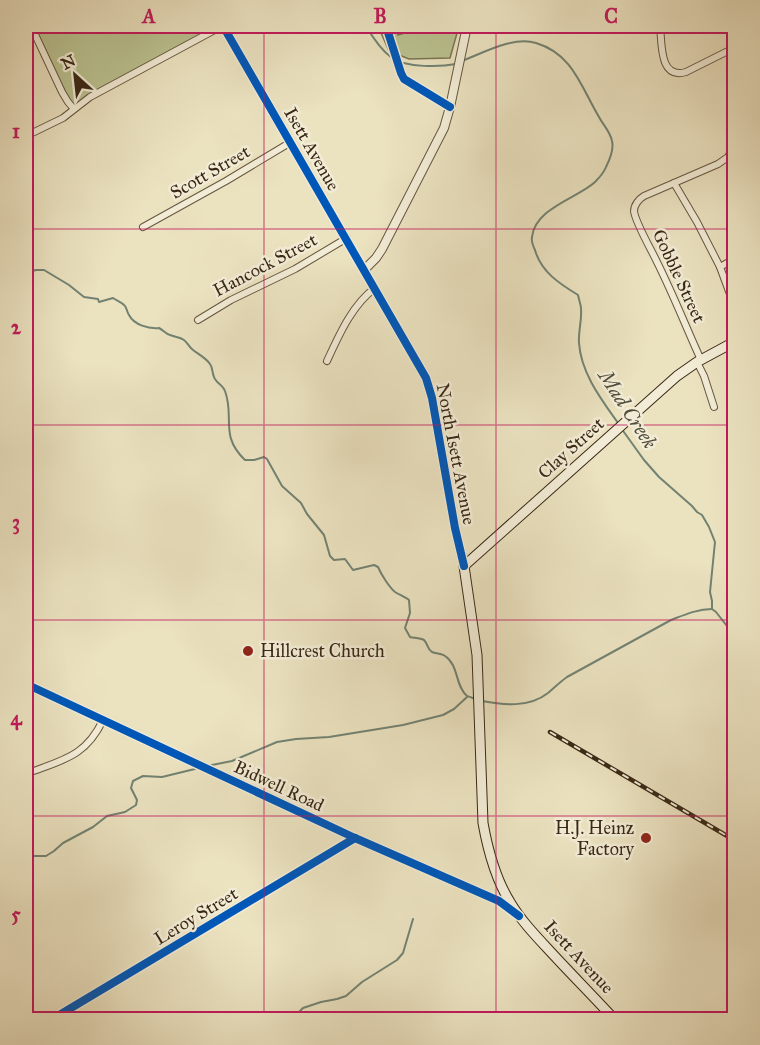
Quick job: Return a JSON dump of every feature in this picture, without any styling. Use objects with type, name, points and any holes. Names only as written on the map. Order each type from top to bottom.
[{"type":"main road","name":"Clay Street","points":[[464,566],[677,376],[699,361],[735,342]]},
{"type":"main road","name":"North Isett Avenue","points":[[464,566],[477,655],[482,802],[486,844],[502,887],[519,916]]},
{"type":"main road","name":"Isett Avenue","points":[[519,916],[615,1020]]},
{"type":"street","points":[[31,26],[62,92],[75,109]]},
{"type":"street","points":[[26,136],[63,118],[90,97],[223,26]]},
{"type":"street","name":"Isett Avenue","points":[[223,26],[375,288]]},
{"type":"street","points":[[364,270],[382,249],[444,128],[467,26]]},
{"type":"street","points":[[660,26],[665,63],[674,73],[686,72],[735,48]]},
{"type":"street","name":"Scott Street","points":[[143,227],[291,142]]},
{"type":"street","points":[[733,148],[725,160],[674,183],[720,267],[735,305]]},
{"type":"street","name":"Gobble Street","points":[[674,183],[639,199],[634,213],[682,314],[714,407]]},
{"type":"street","name":"Hancock Street","points":[[198,320],[231,300],[295,269],[347,238]]},
{"type":"street","points":[[720,267],[735,259]]},
{"type":"street","points":[[327,361],[342,330],[359,304],[366,294],[375,288]]},
{"type":"street","name":"North Isett Avenue","points":[[375,288],[429,386],[464,566]]},
{"type":"street","name":"Bidwell Road","points":[[26,684],[355,838],[499,901],[519,916]]},
{"type":"street","points":[[26,774],[74,755],[90,741],[103,720]]},
{"type":"street","name":"Leroy Street","points":[[51,1020],[355,838]]},
{"type":"green space","points":[[32,26],[222,26],[74,109]]},
{"type":"green space","points":[[378,26],[396,26],[398,35],[427,26],[459,26],[450,58],[409,59],[389,51]]},
{"type":"waterway","name":"Mad Creek","points":[[366,26],[381,48],[398,61],[424,66],[456,64]]},
{"type":"waterway","name":"Mad Creek","points":[[462,61],[498,46],[518,42],[527,41],[549,48],[559,55],[575,73],[610,134],[612,151],[601,175],[588,188],[558,205],[541,218],[535,227],[532,241],[546,271],[578,295],[581,306],[579,343],[584,365],[593,385],[618,423]]},
{"type":"waterway","points":[[26,273],[44,270],[84,297],[98,299],[99,302],[113,298],[126,307],[131,318],[138,324],[159,328],[182,339],[206,360],[211,366],[215,379],[225,391],[228,401],[230,434],[237,451],[245,460],[264,457],[267,459],[282,486],[301,503],[324,535],[330,556],[334,560],[345,559],[353,570],[374,565],[378,567],[393,590],[409,600],[410,613],[405,628],[410,637],[424,640],[430,651],[444,655],[453,665],[463,692],[476,699]]},
{"type":"waterway","name":"Mad Creek","points":[[621,428],[659,477],[702,515],[709,527],[715,542],[710,592],[712,609],[734,635]]},
{"type":"waterway","points":[[482,701],[507,704],[524,703],[541,698],[567,677],[671,620],[696,611],[712,609]]},
{"type":"waterway","points":[[207,766],[232,761],[277,742],[329,737],[403,725],[443,715],[467,697]]},
{"type":"waterway","points":[[26,856],[46,856],[107,816],[125,812],[136,805],[137,800],[131,788],[133,781],[143,776],[162,777],[199,768]]},
{"type":"waterway","points":[[289,1020],[303,1008],[346,996],[362,982],[397,960],[403,953],[413,919]]},
{"type":"railway","points":[[550,732],[734,840]]},
{"type":"cycle path","points":[[223,26],[426,378],[432,398],[464,566]]},
{"type":"cycle path","points":[[386,26],[404,79],[450,107]]},
{"type":"cycle path","points":[[26,684],[355,838],[499,901],[519,916]]},
{"type":"cycle path","points":[[51,1020],[355,838]]},
{"type":"place","name":"Hillcrest Church","points":[[248,651]]},
{"type":"place","name":"H.J. Heinz Factory","points":[[646,838]]}]
